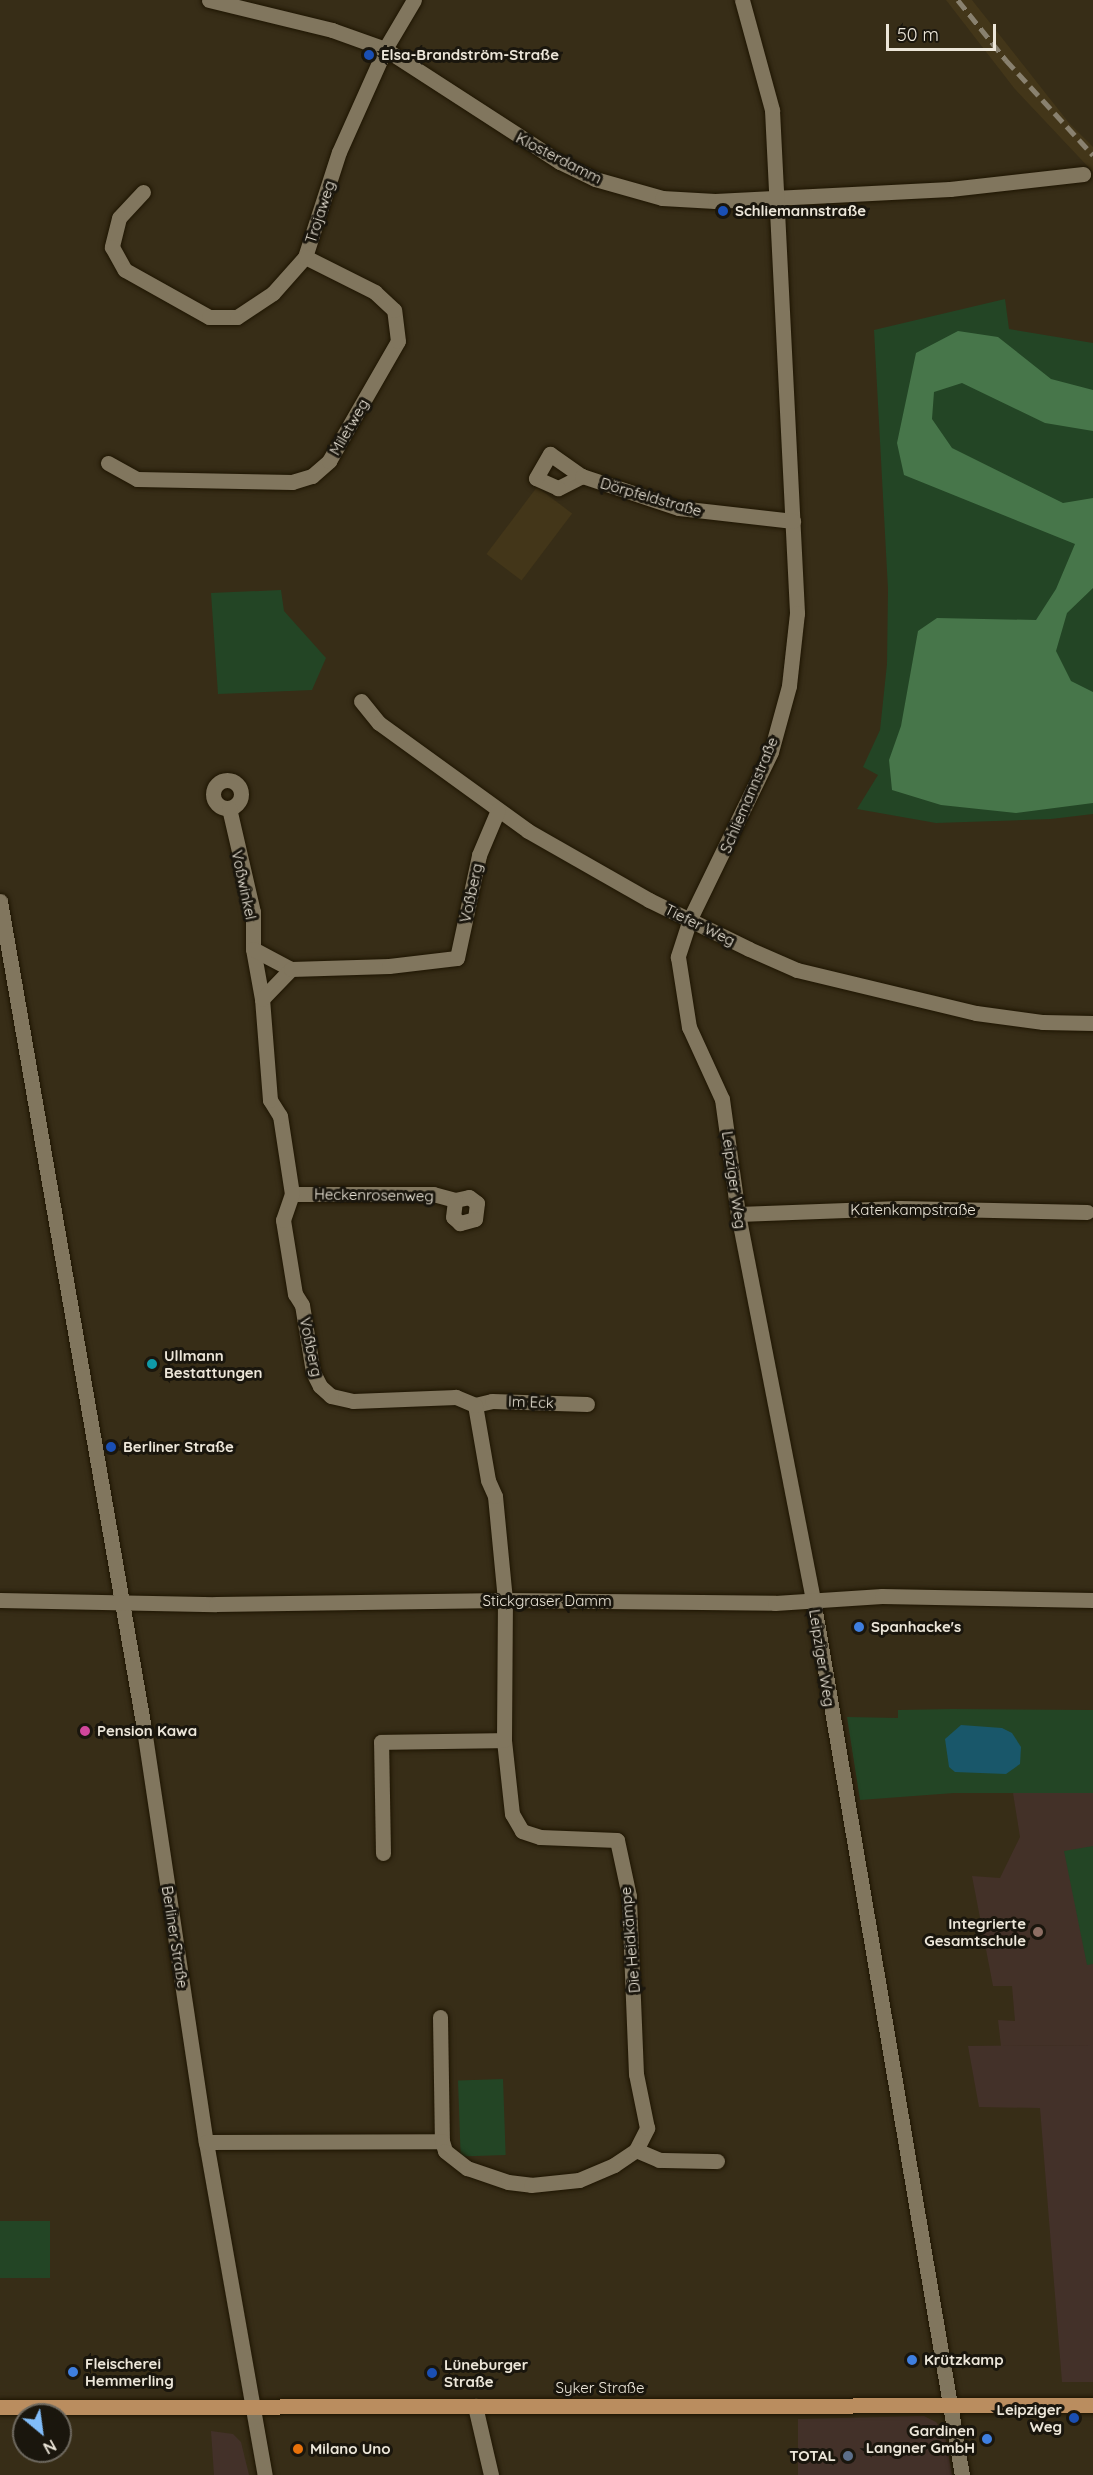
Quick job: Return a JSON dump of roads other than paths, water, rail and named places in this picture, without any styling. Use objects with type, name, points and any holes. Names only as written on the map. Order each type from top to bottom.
[{"type":"main road","name":"Syker Straße","points":[[0,2407],[1093,2405]]},
{"type":"street","name":"Klosterdamm","points":[[208,0],[332,30],[384,49],[518,138],[595,179],[662,198],[715,201],[983,187],[1083,174]]},
{"type":"street","points":[[384,49],[414,0]]},
{"type":"street","name":"Schliemannstraße","points":[[690,919],[771,752],[789,686],[797,613],[770,101],[742,0]]},
{"type":"street","name":"Trojaweg","points":[[143,192],[119,218],[112,247],[125,270],[209,317],[237,317],[273,293],[305,258],[339,152],[384,49]]},
{"type":"street","name":"Miletweg","points":[[108,463],[137,479],[292,482],[312,476],[329,460],[398,341],[394,310],[375,292],[305,258]]},
{"type":"street","name":"Dörpfeldstraße","points":[[582,476],[679,508],[793,521]]},
{"type":"street","name":"Tiefer Weg","points":[[361,701],[379,723],[498,810],[579,862],[690,919],[797,970],[976,1013],[1043,1022],[1093,1023]]},
{"type":"street","name":"Voßwinkel","points":[[229,808],[253,912],[253,949],[262,999]]},
{"type":"street","name":"Voßberg","points":[[253,949],[291,969],[389,966],[457,958],[479,855],[498,810]]},
{"type":"street","name":"Berliner Straße","points":[[0,901],[122,1602],[206,2142],[266,2475]]},
{"type":"street","name":"Leipziger Weg","points":[[690,919],[678,957],[681,995],[689,1027],[722,1099],[738,1214],[813,1599],[962,2475]]},
{"type":"street","points":[[262,999],[291,969]]},
{"type":"street","name":"Voßberg","points":[[262,999],[270,1100],[280,1116],[292,1194],[283,1220],[295,1294],[302,1305],[313,1372],[320,1386],[332,1396],[353,1401],[456,1396],[475,1405]]},
{"type":"street","name":"Heckenrosenweg","points":[[292,1194],[434,1194],[455,1200]]},
{"type":"street","name":"Katenkampstraße","points":[[738,1214],[900,1208],[1087,1212]]},
{"type":"street","name":"Im Eck","points":[[475,1405],[492,1401],[587,1404]]},
{"type":"street","points":[[475,1405],[488,1480],[495,1496],[505,1600]]},
{"type":"street","name":"Stickgraser Damm","points":[[0,1600],[122,1602],[505,1600],[775,1603],[813,1599],[1093,1600]]},
{"type":"street","name":"Die Heidkämpe","points":[[505,1600],[504,1740],[512,1815],[522,1831],[540,1837],[617,1840],[629,1896],[636,2074],[646,2110],[647,2128],[636,2150]]},
{"type":"street","points":[[383,1853],[381,1742],[504,1740]]},
{"type":"street","points":[[440,2017],[442,2141],[445,2151],[467,2168],[508,2182],[531,2185],[579,2180],[636,2150],[659,2160],[717,2161]]},
{"type":"street","points":[[206,2142],[442,2141]]},
{"type":"street","points":[[475,2406],[491,2475]]},
{"type":"water","points":[[961,1725],[1002,1728],[1012,1733],[1021,1747],[1020,1764],[1006,1774],[955,1772],[949,1767],[945,1739]]},
{"type":"railway","points":[[958,0],[1006,60],[1093,155]]},
{"type":"place","name":"Elsa-Brandström-Straße","points":[[369,55]]},
{"type":"place","name":"Schliemannstraße","points":[[723,211]]},
{"type":"place","name":"Ullmann Bestattungen","points":[[152,1364]]},
{"type":"place","name":"Berliner Straße","points":[[111,1447]]},
{"type":"place","name":"Spanhacke's","points":[[859,1627]]},
{"type":"place","name":"Pension Kawa","points":[[85,1731]]},
{"type":"place","name":"Integrierte Gesamtschule","points":[[1038,1932]]},
{"type":"place","name":"Krützkamp","points":[[912,2360]]},
{"type":"place","name":"Fleischerei Hemmerling","points":[[73,2372]]},
{"type":"place","name":"Lüneburger Straße","points":[[432,2373]]},
{"type":"place","name":"Leipziger Weg","points":[[1074,2418]]},
{"type":"place","name":"Gardinen Langner GmbH","points":[[987,2439]]},
{"type":"place","name":"Milano Uno","points":[[298,2449]]},
{"type":"place","name":"TOTAL","points":[[848,2456]]}]
